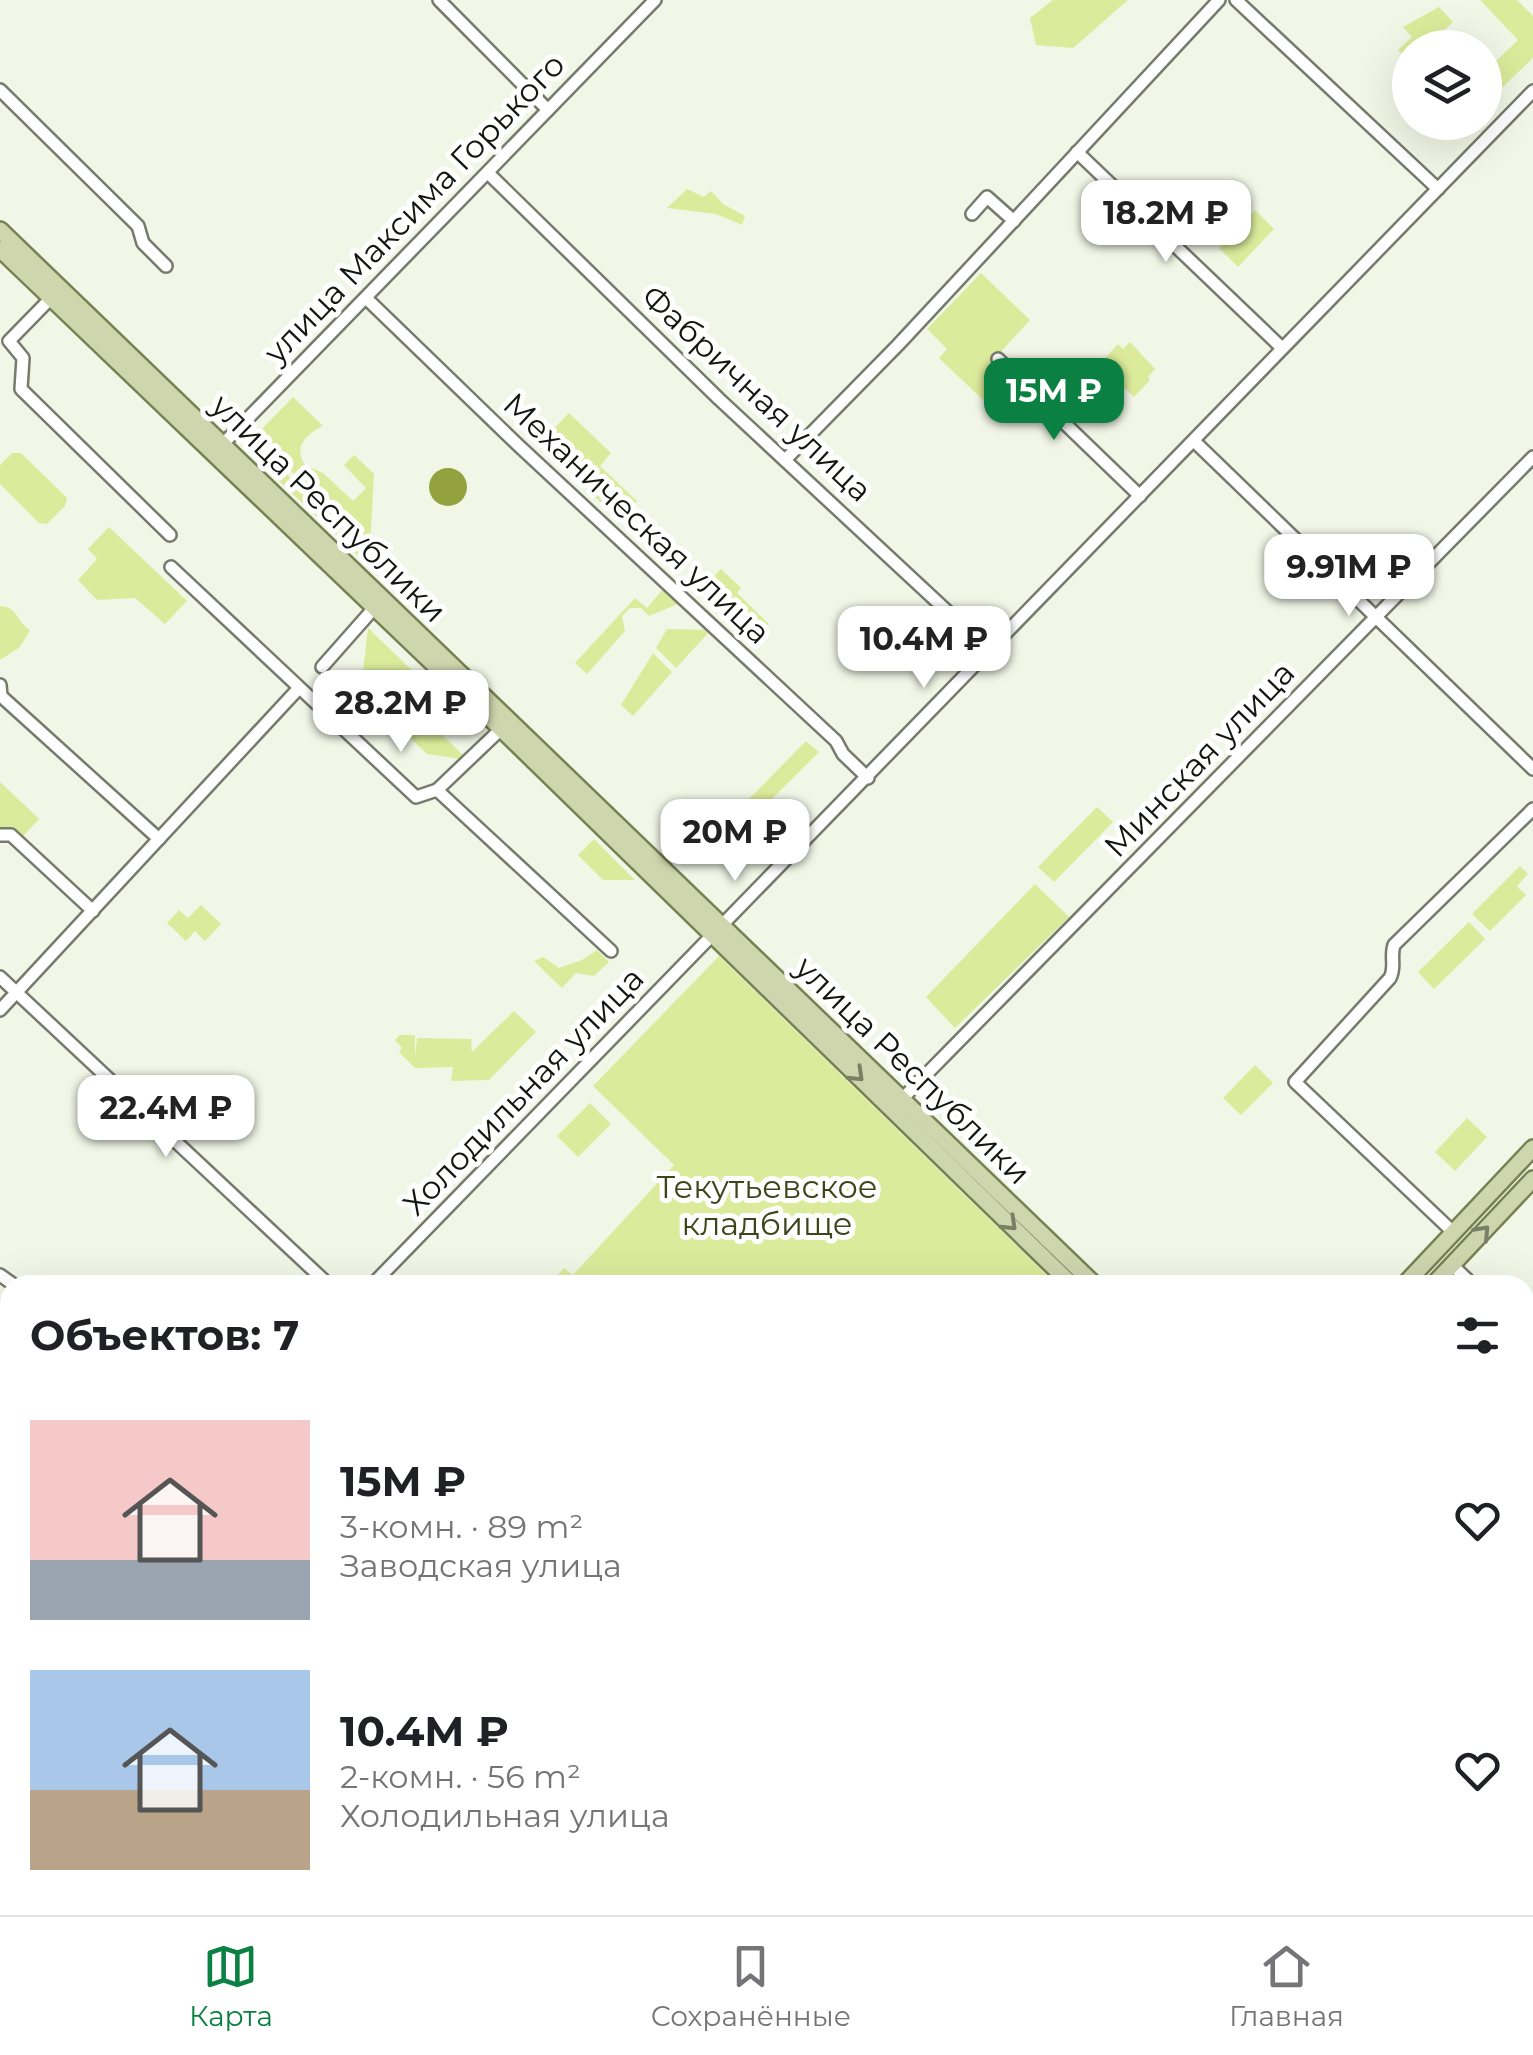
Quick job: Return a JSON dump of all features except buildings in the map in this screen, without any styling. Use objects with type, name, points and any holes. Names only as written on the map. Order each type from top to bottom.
[{"type":"main road","name":"улица Республики","points":[[0,230],[501,729],[903,1098],[1084,1275]]},
{"type":"main road","name":"улица Республики","points":[[0,249],[218,448],[719,931],[1062,1275]]},
{"type":"main road","points":[[1413,1275],[1533,1148]]},
{"type":"main road","points":[[1442,1275],[1533,1179]]},
{"type":"street","points":[[439,0],[548,110]]},
{"type":"street","name":"улица Максима Горького","points":[[218,448],[654,0]]},
{"type":"street","points":[[785,460],[1218,0]]},
{"type":"street","points":[[1236,0],[1438,188]]},
{"type":"street","points":[[0,90],[138,226],[143,243],[166,266]]},
{"type":"street","name":"Холодильная улица","points":[[382,1275],[1533,91]]},
{"type":"street","points":[[1077,152],[1282,348]]},
{"type":"street","name":"Фабричная улица","points":[[488,173],[719,399],[990,651]]},
{"type":"street","points":[[972,214],[987,197],[1014,221]]},
{"type":"street","points":[[51,298],[10,341],[23,358],[20,389],[170,535]]},
{"type":"street","name":"Механическая улица","points":[[366,298],[518,446],[836,742],[868,778]]},
{"type":"street","points":[[998,359],[1140,496]]},
{"type":"street","points":[[1194,440],[1533,769]]},
{"type":"street","name":"Минская улица","points":[[903,1098],[1533,457]]},
{"type":"street","points":[[171,567],[416,798],[437,790],[501,729]]},
{"type":"street","points":[[322,666],[375,607]]},
{"type":"street","points":[[0,685],[0,696],[158,839]]},
{"type":"street","points":[[0,1010],[299,688]]},
{"type":"street","points":[[437,790],[611,952]]},
{"type":"street","points":[[1453,1232],[1294,1082],[1390,978],[1394,970],[1394,945],[1533,809]]},
{"type":"street","points":[[0,835],[12,835],[93,910]]},
{"type":"street","points":[[0,977],[319,1275]]},
{"type":"street","points":[[1452,1265],[1462,1275]]},
{"type":"green space","points":[[1053,0],[1128,0],[1073,48],[1036,45],[1030,18]]},
{"type":"green space","points":[[1480,0],[1517,0],[1533,16],[1533,58],[1502,88],[1502,56],[1518,40]]},
{"type":"green space","points":[[1439,7],[1453,22],[1445,30],[1403,27]]},
{"type":"green space","points":[[687,189],[704,197],[711,191],[723,204],[745,216],[742,225],[716,214],[667,208]]},
{"type":"green space","points":[[1255,210],[1274,229],[1238,267],[1219,248]]},
{"type":"green space","points":[[981,273],[1030,320],[995,358],[1052,415],[1002,418],[939,358],[947,349],[927,329]]},
{"type":"green space","points":[[1130,342],[1155,369],[1134,397],[1100,364],[1118,344],[1123,349]]},
{"type":"green space","points":[[293,397],[323,426],[303,442],[300,452],[305,465],[323,473],[353,501],[366,488],[344,465],[354,455],[374,474],[370,548],[255,436]]},
{"type":"green space","points":[[569,413],[611,453],[600,466],[637,501],[619,520],[539,444]]},
{"type":"green space","points":[[12,453],[21,453],[67,498],[65,506],[47,524],[39,523],[0,484],[0,465]]},
{"type":"green space","points":[[270,458],[368,553],[362,559],[263,466]]},
{"type":"green space","points":[[109,527],[187,601],[165,624],[135,598],[97,600],[78,580],[97,559],[88,549]]},
{"type":"green space","points":[[721,569],[741,588],[737,593],[769,624],[751,643],[699,592]]},
{"type":"green space","points":[[664,588],[680,603],[649,616],[641,608],[630,608],[622,616],[625,631],[587,674],[575,663],[635,598],[647,608]]},
{"type":"green space","points":[[0,606],[14,611],[30,630],[20,647],[0,660]]},
{"type":"green space","points":[[368,628],[454,711],[437,730],[468,760],[427,754],[366,695],[375,684],[363,671]]},
{"type":"green space","points":[[667,629],[711,630],[676,668],[656,648]]},
{"type":"green space","points":[[653,653],[672,672],[633,716],[621,705]]},
{"type":"green space","points":[[806,741],[819,752],[753,818],[741,807]]},
{"type":"green space","points":[[0,782],[39,819],[23,836],[0,832]]},
{"type":"green space","points":[[1097,807],[1113,822],[1054,882],[1038,867]]},
{"type":"green space","points":[[594,839],[635,880],[603,880],[578,855]]},
{"type":"green space","points":[[1520,866],[1528,874],[1517,886],[1526,895],[1490,931],[1472,914]]},
{"type":"green space","points":[[1035,884],[1069,917],[955,1028],[926,997]]},
{"type":"green space","points":[[201,905],[221,924],[205,941],[195,931],[186,941],[167,923],[179,910],[188,918]]},
{"type":"green space","points":[[1469,922],[1485,939],[1434,989],[1418,972]]},
{"type":"green space","points":[[597,950],[609,962],[594,976],[576,973],[562,988],[534,961],[543,957],[559,968]]},
{"type":"green space","name":"Текутьевское кладбище","points":[[719,956],[1047,1275],[573,1275],[674,1165],[593,1086]]},
{"type":"green space","points":[[514,1011],[536,1032],[489,1080],[451,1081],[453,1067],[415,1068],[399,1052],[402,1048],[395,1040],[400,1035],[415,1035],[415,1058],[417,1038],[471,1039],[472,1052]]},
{"type":"green space","points":[[1255,1065],[1273,1083],[1241,1115],[1223,1098]]},
{"type":"green space","points":[[590,1103],[611,1124],[578,1157],[557,1136]]},
{"type":"green space","points":[[1467,1118],[1487,1137],[1455,1171],[1435,1152]]},
{"type":"shaded area","points":[[448,468],[461,474],[467,487],[461,500],[448,506],[435,500],[429,487],[435,474]]}]
